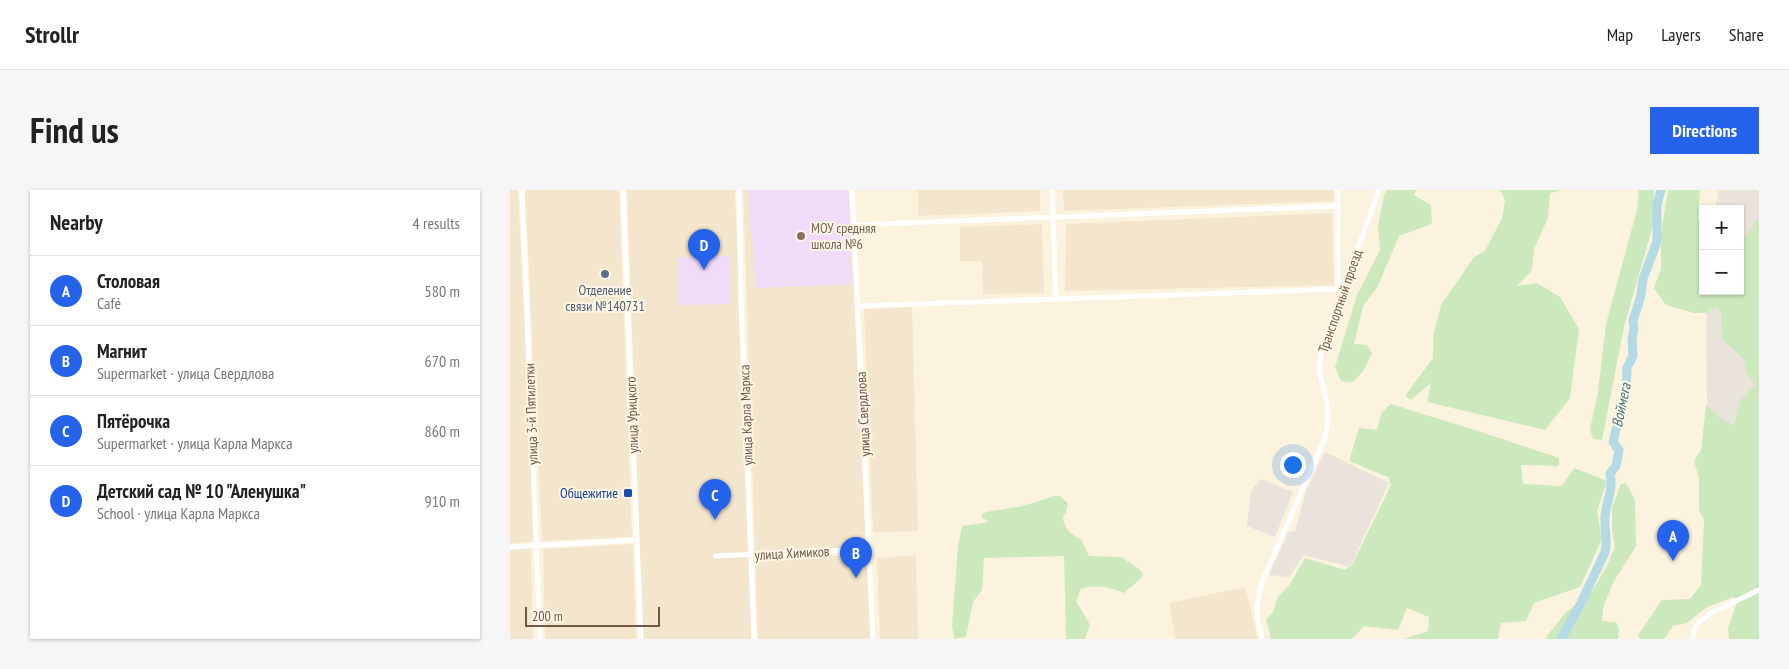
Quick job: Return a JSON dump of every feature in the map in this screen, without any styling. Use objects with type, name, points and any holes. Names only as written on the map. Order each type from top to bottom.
[{"type":"street","name":"улица 3-й Пятилетки","points":[[522,190],[540,639]]},
{"type":"street","name":"улица Урицкого","points":[[623,190],[641,639]]},
{"type":"street","name":"улица Карла Маркса","points":[[739,190],[754,639]]},
{"type":"street","name":"улица Свердлова","points":[[852,190],[873,639]]},
{"type":"street","points":[[1052,190],[1056,299]]},
{"type":"street","points":[[858,306],[1341,289],[1338,190]]},
{"type":"street","name":"Транспортный проезд","points":[[1262,639],[1256,603],[1262,582],[1324,440],[1328,424],[1328,407],[1319,368],[1322,348],[1341,289],[1379,190]]},
{"type":"street","points":[[854,225],[1338,206]]},
{"type":"street","points":[[510,547],[636,540]]},
{"type":"street","name":"улица Химиков","points":[[715,556],[870,549]]},
{"type":"street","points":[[1692,639],[1697,624],[1710,613],[1759,590]]},
{"type":"shaded area","points":[[510,190],[518,190],[535,542],[510,543]]},
{"type":"shaded area","points":[[525,190],[619,190],[632,537],[542,541]]},
{"type":"shaded area","points":[[627,190],[735,190],[752,639],[643,639]]},
{"type":"shaded area","points":[[743,190],[849,190],[866,548],[755,551]]},
{"type":"shaded area","name":"МОУ средняя школа №6","points":[[748,190],[848,190],[852,284],[756,288]]},
{"type":"shaded area","points":[[918,190],[1040,190],[1040,211],[918,216]]},
{"type":"shaded area","points":[[1063,190],[1333,190],[1334,201],[1064,211]]},
{"type":"shaded area","points":[[1719,190],[1759,190],[1759,578],[1708,526],[1706,295],[1744,295],[1744,205],[1716,205]]},
{"type":"shaded area","points":[[1332,213],[1334,285],[1065,291],[1066,224]]},
{"type":"shaded area","points":[[1042,224],[1044,293],[983,294],[982,261],[960,261],[960,227]]},
{"type":"shaded area","points":[[730,256],[730,304],[678,305],[678,257]]},
{"type":"shaded area","points":[[912,307],[918,531],[873,532],[864,309]]},
{"type":"shaded area","points":[[1325,452],[1389,483],[1350,567],[1304,555],[1289,577],[1269,575],[1288,532],[1295,531],[1306,491]]},
{"type":"shaded area","points":[[1261,479],[1293,492],[1275,537],[1247,526],[1251,491]]},
{"type":"shaded area","points":[[633,544],[636,639],[545,639],[543,549]]},
{"type":"shaded area","points":[[531,548],[533,639],[510,639],[510,550]]},
{"type":"shaded area","points":[[867,555],[870,639],[758,639],[755,558]]},
{"type":"shaded area","points":[[916,555],[918,639],[880,639],[877,558]]},
{"type":"shaded area","points":[[1245,587],[1258,639],[1176,639],[1169,603]]},
{"type":"green space","points":[[1387,190],[1416,190],[1414,195],[1431,205],[1432,224],[1399,236],[1378,286],[1363,306],[1354,344],[1367,345],[1372,353],[1364,370],[1353,382],[1341,381],[1335,367],[1357,295],[1380,250],[1378,226],[1384,195]]},
{"type":"green space","points":[[1500,190],[1563,190],[1550,193],[1548,218],[1534,249],[1532,270],[1517,286],[1537,283],[1560,297],[1579,329],[1570,398],[1545,430],[1427,402],[1431,383],[1411,400],[1405,396],[1433,358],[1433,336],[1441,305],[1474,257],[1485,251],[1502,218],[1505,200]]},
{"type":"green space","points":[[1639,190],[1654,190],[1654,222],[1624,327],[1602,440],[1593,439],[1590,429],[1598,392],[1606,324],[1637,210]]},
{"type":"green space","points":[[1668,190],[1700,190],[1698,219],[1699,295],[1744,295],[1744,240],[1759,219],[1759,639],[1729,639],[1728,628],[1737,602],[1734,597],[1707,607],[1687,623],[1673,626],[1664,639],[1640,639],[1638,635],[1662,600],[1690,599],[1701,585],[1704,520],[1699,510],[1699,478],[1694,461],[1701,450],[1706,405],[1722,420],[1734,425],[1741,399],[1755,385],[1746,372],[1744,359],[1722,339],[1721,314],[1718,306],[1705,313],[1694,313],[1666,305],[1654,288],[1661,269],[1661,234]]},
{"type":"green space","points":[[1391,404],[1559,458],[1559,466],[1521,465],[1523,484],[1562,486],[1574,468],[1607,481],[1597,511],[1602,539],[1580,587],[1534,603],[1526,621],[1501,623],[1498,639],[1404,639],[1428,631],[1429,617],[1407,608],[1398,630],[1364,626],[1352,639],[1271,639],[1266,619],[1273,612],[1278,597],[1290,584],[1305,558],[1345,570],[1352,565],[1391,485],[1388,477],[1349,461],[1359,428],[1377,430],[1382,412]]},
{"type":"green space","points":[[1626,483],[1635,500],[1636,546],[1614,581],[1603,608],[1602,621],[1616,622],[1619,629],[1618,639],[1545,639],[1565,613],[1590,594],[1606,568],[1615,547],[1612,529],[1612,507],[1621,484]]},
{"type":"green space","points":[[1054,496],[1060,496],[1068,503],[1063,517],[1065,525],[1071,533],[1081,539],[1089,556],[1121,557],[1139,569],[1143,574],[1140,579],[1124,593],[1102,587],[1081,589],[1076,601],[1090,625],[1085,639],[1066,639],[1064,556],[984,558],[982,590],[973,602],[966,637],[954,639],[952,626],[958,547],[962,526],[989,521],[983,519],[981,515],[986,512],[1023,506]]},
{"type":"waterway","name":"Воймега","points":[[1561,639],[1581,603],[1605,552],[1605,517],[1610,490],[1610,474],[1616,466],[1619,450],[1613,442],[1626,390],[1627,368],[1633,356],[1633,321],[1641,295],[1643,279],[1657,241],[1657,205],[1661,190]]},
{"type":"place","name":"МОУ средняя школа №6","points":[[801,236]]},
{"type":"place","name":"Детский сад № 10 \"Аленушка\"","points":[[704,270]]},
{"type":"place","name":"Отделение связи №140731","points":[[605,274]]},
{"type":"place","name":"Общежитие","points":[[628,493]]},
{"type":"place","name":"Пятёрочка","points":[[715,520]]},
{"type":"place","name":"Столовая","points":[[1673,561]]},
{"type":"place","name":"Магнит","points":[[856,578]]}]
